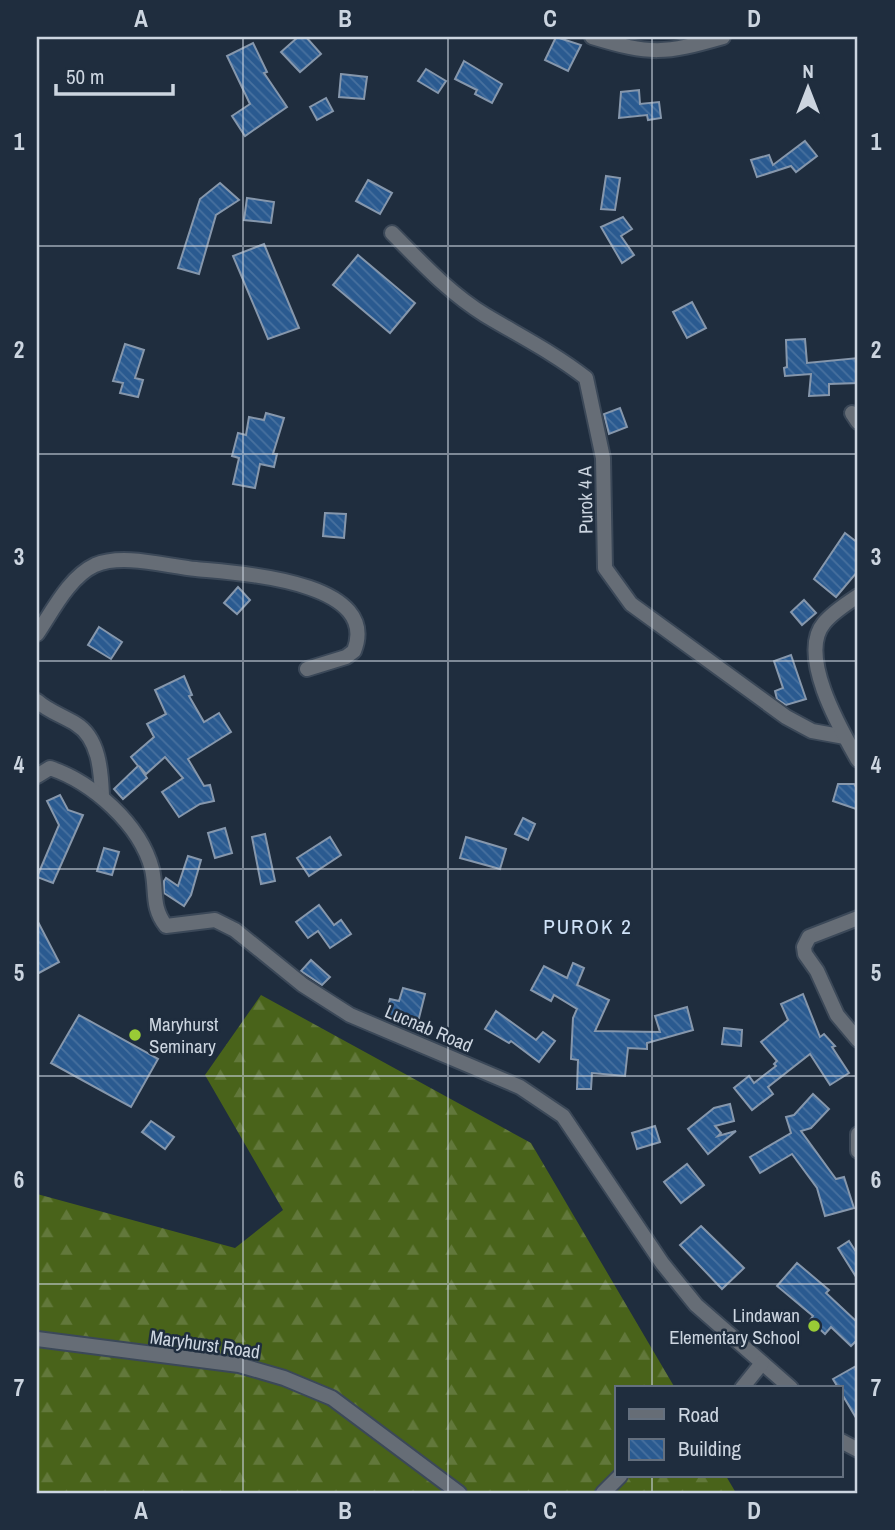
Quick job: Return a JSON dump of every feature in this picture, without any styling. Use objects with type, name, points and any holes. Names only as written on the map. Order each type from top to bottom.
[{"type":"street","points":[[592,37],[629,48],[676,51],[723,37]]},
{"type":"street","name":"Purok 4 A","points":[[391,233],[446,287],[485,314],[558,356],[586,378],[603,458],[605,568],[631,604],[786,717],[812,731],[845,737]]},
{"type":"street","points":[[37,634],[78,577],[96,565],[122,561],[284,579],[313,588],[335,602],[349,614],[357,630],[354,651],[346,657],[307,669]]},
{"type":"street","points":[[858,596],[822,625],[814,653],[818,671],[845,737],[858,760]]},
{"type":"street","points":[[37,701],[79,725],[88,735],[99,760],[102,795]]},
{"type":"street","name":"Lucnab Road","points":[[37,776],[50,768],[76,778],[102,795],[143,849],[152,870],[157,914],[166,926],[215,920],[235,930],[303,985],[350,1015],[520,1087],[564,1116],[662,1263],[696,1305],[789,1386]]},
{"type":"street","points":[[853,920],[809,937],[804,947],[805,954],[817,971],[837,1015],[858,1040]]},
{"type":"street","points":[[858,1134],[858,1151]]},
{"type":"street","name":"Maryhurst Road","points":[[37,1339],[239,1365],[284,1378],[332,1398],[459,1493]]},
{"type":"street","points":[[744,1386],[762,1363]]},
{"type":"street","points":[[842,1442],[858,1450]]},
{"type":"street","points":[[603,1493],[619,1478]]},
{"type":"green space","points":[[261,995],[531,1143],[674,1386],[615,1386],[615,1478],[727,1478],[736,1493],[37,1493],[37,1194],[235,1248],[283,1210],[205,1075]]},
{"type":"building","points":[[298,37],[306,37],[321,54],[300,72],[281,52]]},
{"type":"building","points":[[556,37],[581,45],[568,71],[545,60]]},
{"type":"building","points":[[253,43],[267,72],[264,73],[287,107],[245,136],[232,116],[250,104],[227,56]]},
{"type":"building","points":[[464,61],[502,84],[492,103],[475,94],[477,90],[455,79]]},
{"type":"building","points":[[426,69],[446,81],[438,93],[418,81]]},
{"type":"building","points":[[341,74],[367,77],[364,99],[339,97]]},
{"type":"building","points":[[639,90],[640,104],[659,102],[661,118],[648,120],[647,115],[619,118],[621,92]]},
{"type":"building","points":[[326,98],[333,111],[317,120],[310,107]]},
{"type":"building","points":[[805,141],[817,156],[796,172],[791,166],[757,177],[751,160],[769,155],[773,165]]},
{"type":"building","points":[[606,176],[620,178],[615,210],[601,209]]},
{"type":"building","points":[[368,180],[392,193],[380,214],[356,201]]},
{"type":"building","points":[[220,183],[239,200],[216,215],[199,274],[178,268],[200,199]]},
{"type":"building","points":[[247,198],[274,202],[271,223],[244,220]]},
{"type":"building","points":[[623,217],[632,229],[621,236],[634,255],[622,263],[601,227]]},
{"type":"building","points":[[264,244],[299,328],[268,339],[233,256]]},
{"type":"building","points":[[358,255],[415,303],[390,333],[333,285]]},
{"type":"building","points":[[692,302],[706,328],[687,338],[673,312]]},
{"type":"building","points":[[805,339],[807,363],[858,358],[858,383],[829,384],[829,395],[809,396],[811,374],[785,376],[784,368],[787,367],[786,340]]},
{"type":"building","points":[[125,344],[144,350],[135,378],[143,380],[138,397],[120,393],[123,383],[113,381]]},
{"type":"building","points":[[620,408],[627,427],[609,434],[604,414]]},
{"type":"building","points":[[266,413],[284,418],[273,454],[277,454],[274,467],[260,464],[255,488],[233,484],[239,458],[232,456],[238,433],[246,435],[249,417],[264,420]]},
{"type":"building","points":[[325,513],[346,514],[344,538],[323,536]]},
{"type":"building","points":[[845,533],[858,543],[858,571],[836,597],[814,579]]},
{"type":"building","points":[[238,587],[250,600],[237,614],[224,603]]},
{"type":"building","points":[[804,600],[816,613],[802,625],[791,612]]},
{"type":"building","points":[[99,627],[122,642],[111,659],[88,645]]},
{"type":"building","points":[[791,655],[806,699],[786,705],[777,699],[775,691],[783,688],[774,661]]},
{"type":"building","points":[[184,676],[192,695],[189,696],[204,722],[219,713],[231,732],[188,759],[204,786],[210,785],[214,801],[200,804],[179,817],[162,792],[183,778],[165,757],[146,774],[139,766],[147,778],[123,799],[114,789],[138,766],[131,757],[154,737],[147,724],[166,714],[155,690]]},
{"type":"building","points":[[838,784],[854,784],[858,790],[856,809],[833,801]]},
{"type":"building","points":[[60,795],[68,810],[83,815],[53,883],[37,877],[59,825],[47,801]]},
{"type":"building","points":[[523,818],[535,824],[528,840],[515,834]]},
{"type":"building","points":[[225,828],[232,853],[215,858],[208,833]]},
{"type":"building","points":[[265,834],[275,881],[261,884],[252,837]]},
{"type":"building","points":[[330,837],[341,855],[309,876],[297,858]]},
{"type":"building","points":[[466,837],[506,849],[500,869],[460,858]]},
{"type":"building","points":[[104,848],[119,852],[112,875],[97,871]]},
{"type":"building","points":[[188,856],[201,860],[191,895],[184,906],[164,893],[164,881],[166,878],[178,886]]},
{"type":"building","points":[[319,905],[334,925],[341,920],[351,934],[330,948],[318,931],[308,938],[296,922]]},
{"type":"building","points":[[37,920],[59,962],[37,974]]},
{"type":"building","points":[[311,960],[330,977],[322,985],[301,971]]},
{"type":"building","points":[[573,963],[584,968],[577,985],[609,1000],[595,1031],[660,1032],[655,1016],[687,1007],[693,1030],[647,1043],[647,1049],[628,1048],[625,1076],[592,1073],[591,1089],[577,1089],[578,1060],[571,1059],[573,1018],[577,1009],[554,995],[551,1001],[531,990],[544,966],[567,978]]},
{"type":"building","points":[[403,988],[425,994],[417,1026],[385,1018],[390,999],[399,1001]]},
{"type":"building","points":[[803,994],[820,1037],[824,1034],[835,1046],[832,1047],[849,1073],[830,1085],[810,1054],[768,1087],[773,1094],[752,1110],[734,1088],[749,1076],[754,1083],[776,1066],[774,1064],[777,1061],[761,1042],[788,1020],[781,1004]]},
{"type":"building","points":[[496,1011],[536,1040],[543,1032],[555,1041],[539,1062],[511,1041],[509,1043],[485,1029]]},
{"type":"building","points":[[79,1015],[158,1059],[131,1107],[51,1063]]},
{"type":"building","points":[[724,1028],[742,1030],[741,1046],[722,1044]]},
{"type":"building","points":[[813,1094],[829,1109],[811,1128],[801,1131],[836,1179],[844,1177],[854,1208],[825,1216],[817,1188],[792,1154],[760,1173],[750,1157],[791,1133],[786,1117],[794,1115]]},
{"type":"building","points":[[730,1104],[734,1121],[715,1126],[721,1133],[718,1136],[736,1131],[708,1154],[688,1129],[714,1108]]},
{"type":"building","points":[[151,1121],[174,1137],[165,1149],[142,1132]]},
{"type":"building","points":[[655,1126],[660,1142],[637,1149],[632,1133]]},
{"type":"building","points":[[687,1164],[704,1185],[681,1203],[664,1182]]},
{"type":"building","points":[[701,1226],[744,1268],[722,1289],[680,1245]]},
{"type":"building","points":[[849,1241],[858,1255],[858,1280],[838,1248]]},
{"type":"building","points":[[797,1263],[829,1290],[826,1293],[858,1323],[858,1339],[851,1346],[831,1327],[825,1334],[810,1320],[813,1316],[777,1286]]},
{"type":"building","points":[[858,1365],[858,1421],[842,1394],[842,1386],[837,1386],[833,1379]]},
{"type":"place","name":"Maryhurst Seminary","points":[[135,1035]]},
{"type":"place","name":"Lindawan Elementary School","points":[[814,1326]]},
{"type":"district","name":"PUROK 2","points":[[588,927]]}]
